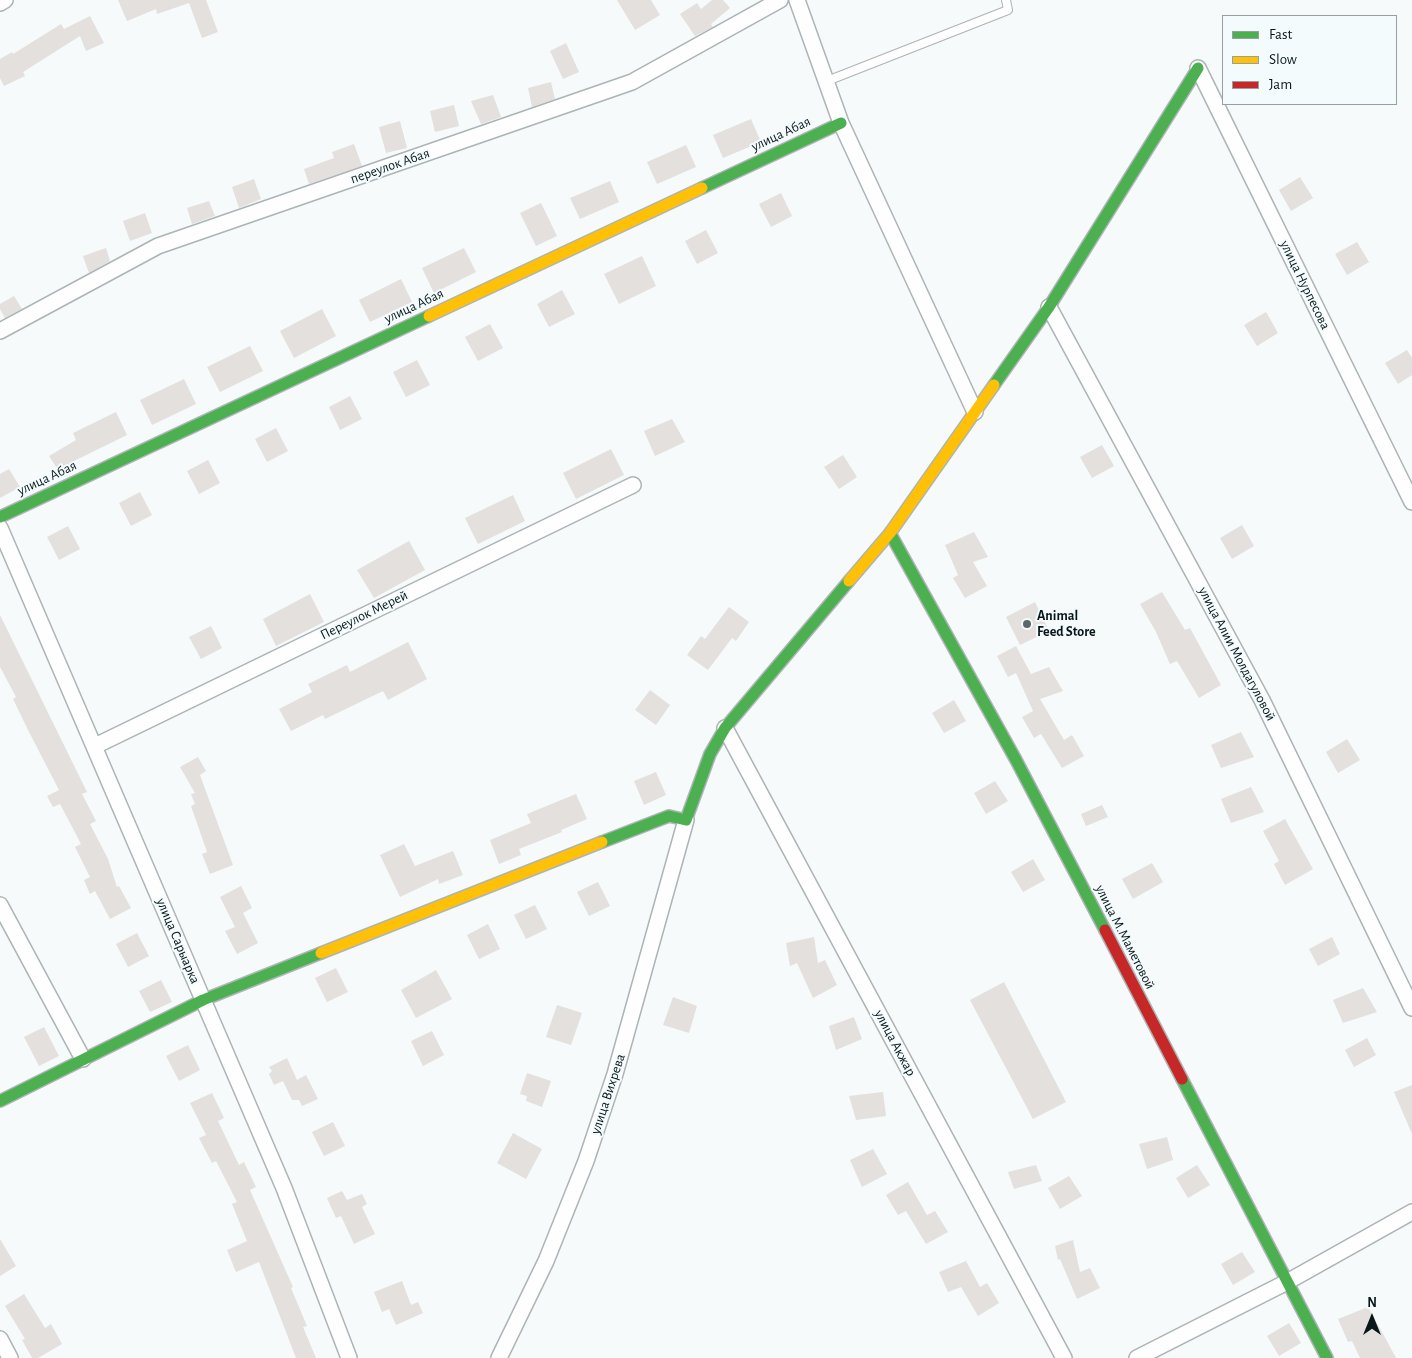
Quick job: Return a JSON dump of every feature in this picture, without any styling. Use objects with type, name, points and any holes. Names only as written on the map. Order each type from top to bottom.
[{"type":"street","points":[[0,3],[5,0]]},
{"type":"street","name":"переулок Абая","points":[[0,331],[158,246],[632,82],[780,0]]},
{"type":"street","points":[[798,0],[841,122],[975,412]]},
{"type":"street","points":[[0,1101],[203,1000],[669,816],[686,820],[710,754],[725,728],[890,533],[1049,307],[1198,68]]},
{"type":"street","name":"улица Нурпесова","points":[[1198,68],[1412,502]]},
{"type":"street","name":"улица Абая","points":[[0,517],[841,122]]},
{"type":"street","name":"улица Алии Молдагуловой","points":[[1049,307],[1262,700],[1412,1008]]},
{"type":"street","name":"Переулок Мерей","points":[[95,746],[633,485]]},
{"type":"street","name":"улица Сарыарка","points":[[0,528],[284,1188],[349,1358]]},
{"type":"street","name":"улица М.Маметовой","points":[[890,533],[1016,760],[1327,1358]]},
{"type":"street","name":"улица Акжар","points":[[725,728],[1064,1358]]},
{"type":"street","name":"улица Вихрева","points":[[499,1358],[546,1261],[589,1152],[615,1074],[686,820]]},
{"type":"street","points":[[0,905],[83,1059]]},
{"type":"street","points":[[1137,1358],[1287,1282],[1412,1212]]},
{"type":"street","points":[[0,1339],[10,1358]]},
{"type":"lane","points":[[827,81],[1008,10],[1006,0]]},
{"type":"building","points":[[118,0],[206,0],[218,32],[202,38],[189,3],[157,14],[156,9],[127,21]]},
{"type":"building","points":[[617,0],[651,0],[660,15],[635,30]]},
{"type":"building","points":[[712,0],[723,0],[730,8],[711,24],[713,27],[695,36],[680,14],[697,3],[701,9]]},
{"type":"building","points":[[90,16],[104,43],[86,51],[80,36],[23,72],[25,76],[4,86],[0,78],[0,59],[12,52],[13,54],[61,24],[64,29]]},
{"type":"building","points":[[566,43],[579,72],[563,79],[550,51]]},
{"type":"building","points":[[551,82],[555,99],[532,107],[528,88]]},
{"type":"building","points":[[493,95],[501,117],[481,124],[471,101]]},
{"type":"building","points":[[454,105],[459,126],[435,132],[430,111]]},
{"type":"building","points":[[751,119],[761,142],[723,158],[713,135]]},
{"type":"building","points":[[400,121],[407,148],[386,153],[379,127]]},
{"type":"building","points":[[354,144],[362,166],[309,184],[304,169],[334,158],[332,152]]},
{"type":"building","points":[[686,145],[696,167],[657,184],[647,162]]},
{"type":"building","points":[[1300,177],[1313,198],[1291,211],[1279,190]]},
{"type":"building","points":[[254,179],[261,199],[239,208],[232,187]]},
{"type":"building","points":[[610,181],[619,202],[580,219],[570,198]]},
{"type":"building","points":[[781,193],[792,216],[771,227],[759,204]]},
{"type":"building","points":[[209,201],[215,216],[192,224],[187,208]]},
{"type":"building","points":[[541,203],[557,236],[536,246],[520,213]]},
{"type":"building","points":[[145,213],[152,233],[130,241],[123,221]]},
{"type":"building","points":[[706,230],[718,253],[697,264],[685,241]]},
{"type":"building","points":[[1357,242],[1369,262],[1347,275],[1335,254]]},
{"type":"building","points":[[106,248],[110,261],[89,273],[83,256]]},
{"type":"building","points":[[464,248],[476,272],[434,293],[422,268]]},
{"type":"building","points":[[642,256],[656,286],[619,304],[604,274]]},
{"type":"building","points":[[401,279],[412,302],[370,322],[359,300]]},
{"type":"building","points":[[562,290],[575,314],[549,327],[537,304]]},
{"type":"building","points":[[14,296],[22,309],[5,318],[0,309],[0,304]]},
{"type":"building","points":[[322,309],[336,336],[294,358],[280,331]]},
{"type":"building","points":[[1266,312],[1278,333],[1257,346],[1244,325]]},
{"type":"building","points":[[490,324],[503,348],[478,361],[465,337]]},
{"type":"building","points":[[250,346],[263,371],[220,392],[207,367]]},
{"type":"building","points":[[1407,350],[1412,358],[1412,375],[1398,384],[1385,363]]},
{"type":"building","points":[[417,360],[430,385],[406,397],[393,372]]},
{"type":"building","points":[[184,379],[196,404],[152,425],[140,400]]},
{"type":"building","points":[[350,396],[362,419],[340,430],[329,407]]},
{"type":"building","points":[[116,412],[127,435],[74,461],[76,464],[60,473],[49,456],[76,440],[73,433]]},
{"type":"building","points":[[672,419],[685,442],[655,456],[644,431]]},
{"type":"building","points":[[276,428],[288,451],[267,462],[255,439]]},
{"type":"building","points":[[1102,445],[1114,466],[1092,478],[1080,457]]},
{"type":"building","points":[[611,449],[624,475],[576,499],[563,473]]},
{"type":"building","points":[[843,455],[857,477],[839,489],[824,467]]},
{"type":"building","points":[[208,460],[220,483],[199,494],[187,471]]},
{"type":"building","points":[[9,469],[20,487],[0,498],[0,474]]},
{"type":"building","points":[[140,492],[152,515],[131,526],[119,503]]},
{"type":"building","points":[[513,495],[525,521],[478,544],[465,518]]},
{"type":"building","points":[[1242,525],[1254,546],[1232,559],[1220,538]]},
{"type":"building","points":[[68,526],[80,549],[59,560],[47,537]]},
{"type":"building","points":[[974,532],[988,557],[973,562],[987,586],[965,598],[953,578],[958,575],[945,545]]},
{"type":"building","points":[[409,541],[425,570],[374,598],[357,570]]},
{"type":"building","points":[[1162,592],[1185,630],[1190,628],[1221,685],[1199,698],[1177,661],[1170,664],[1156,632],[1140,604]]},
{"type":"building","points":[[310,594],[324,622],[276,646],[263,619]]},
{"type":"building","name":"Animal Feed Store","points":[[1035,602],[1049,631],[1020,645],[1006,617]]},
{"type":"building","points":[[729,607],[749,622],[736,641],[732,638],[708,670],[687,655],[701,636],[705,639]]},
{"type":"building","points":[[0,615],[87,792],[82,794],[96,821],[90,824],[108,859],[117,887],[119,886],[131,908],[110,919],[95,891],[90,894],[84,880],[90,877],[75,847],[81,844],[60,804],[53,807],[47,796],[59,790],[13,699],[16,697],[0,667]]},
{"type":"building","points":[[211,626],[222,648],[201,659],[189,637]]},
{"type":"building","points":[[408,642],[427,679],[388,700],[383,691],[325,719],[323,715],[291,731],[279,709],[312,692],[308,684],[347,665],[350,672]]},
{"type":"building","points":[[1016,646],[1031,674],[1049,667],[1063,691],[1040,699],[1064,740],[1072,735],[1084,756],[1062,768],[1041,734],[1034,738],[1022,717],[1033,711],[1016,673],[1008,677],[997,656]]},
{"type":"building","points":[[650,690],[670,705],[656,725],[635,710]]},
{"type":"building","points":[[954,700],[966,721],[944,733],[932,713]]},
{"type":"building","points":[[1241,732],[1254,757],[1221,768],[1211,745]]},
{"type":"building","points":[[1347,739],[1360,760],[1338,773],[1326,752]]},
{"type":"building","points":[[198,757],[206,771],[200,775],[233,865],[210,874],[202,854],[207,852],[191,806],[195,804],[191,794],[195,793],[180,767]]},
{"type":"building","points":[[656,772],[666,795],[644,805],[634,781]]},
{"type":"building","points":[[995,781],[1008,801],[986,814],[974,793]]},
{"type":"building","points":[[1251,787],[1264,812],[1231,823],[1221,799]]},
{"type":"building","points":[[576,794],[587,819],[561,830],[562,832],[519,849],[521,855],[499,864],[490,840],[531,823],[527,814]]},
{"type":"building","points":[[1102,805],[1108,817],[1086,826],[1081,814]]},
{"type":"building","points":[[1285,819],[1313,869],[1285,885],[1274,864],[1279,861],[1263,831]]},
{"type":"building","points":[[404,844],[415,866],[453,851],[463,875],[439,884],[438,879],[400,897],[380,855]]},
{"type":"building","points":[[1033,859],[1045,880],[1023,892],[1011,872]]},
{"type":"building","points":[[1152,863],[1163,882],[1133,899],[1122,879]]},
{"type":"building","points":[[598,882],[610,906],[589,916],[577,892]]},
{"type":"building","points":[[241,886],[252,908],[243,913],[258,943],[237,954],[225,931],[235,927],[220,897]]},
{"type":"building","points":[[535,905],[547,929],[526,939],[514,915]]},
{"type":"building","points":[[488,924],[500,949],[479,959],[467,935]]},
{"type":"building","points":[[137,933],[149,956],[128,967],[116,944]]},
{"type":"building","points":[[814,937],[818,963],[825,960],[837,985],[813,998],[797,963],[790,966],[786,943]]},
{"type":"building","points":[[1332,937],[1340,954],[1318,966],[1309,949]]},
{"type":"building","points":[[336,968],[348,992],[327,1002],[315,978]]},
{"type":"building","points":[[436,970],[452,999],[416,1018],[401,990]]},
{"type":"building","points":[[161,980],[172,1002],[150,1012],[139,991]]},
{"type":"building","points":[[1004,982],[1066,1102],[1033,1119],[970,1000]]},
{"type":"building","points":[[1363,988],[1377,1012],[1343,1023],[1333,1000]]},
{"type":"building","points":[[673,997],[697,1006],[689,1033],[663,1025]]},
{"type":"building","points":[[557,1005],[582,1013],[571,1045],[546,1037]]},
{"type":"building","points":[[854,1017],[862,1039],[836,1050],[829,1026]]},
{"type":"building","points":[[44,1027],[59,1056],[39,1066],[24,1037]]},
{"type":"building","points":[[432,1031],[444,1055],[423,1066],[411,1041]]},
{"type":"building","points":[[1367,1038],[1376,1055],[1354,1067],[1345,1050]]},
{"type":"building","points":[[188,1045],[200,1070],[179,1081],[166,1056]]},
{"type":"building","points":[[287,1058],[297,1080],[306,1075],[318,1099],[302,1106],[299,1100],[292,1100],[283,1081],[274,1085],[269,1074],[272,1071],[269,1067]]},
{"type":"building","points":[[527,1073],[551,1081],[542,1107],[526,1101],[527,1096],[520,1094]]},
{"type":"building","points":[[1412,1085],[1412,1134],[1394,1092]]},
{"type":"building","points":[[883,1092],[886,1116],[856,1120],[849,1096]]},
{"type":"building","points":[[212,1093],[224,1118],[218,1121],[239,1165],[244,1162],[256,1187],[250,1190],[293,1287],[291,1288],[307,1326],[303,1327],[316,1358],[296,1358],[259,1262],[236,1272],[227,1250],[247,1241],[232,1204],[237,1202],[216,1161],[212,1163],[199,1138],[206,1135],[190,1103]]},
{"type":"building","points":[[333,1122],[345,1146],[324,1156],[312,1132]]},
{"type":"building","points":[[513,1133],[542,1149],[526,1179],[497,1163]]},
{"type":"building","points":[[1167,1137],[1173,1160],[1147,1169],[1139,1144]]},
{"type":"building","points":[[873,1149],[887,1174],[862,1187],[850,1160]]},
{"type":"building","points":[[1036,1165],[1042,1181],[1014,1189],[1008,1172]]},
{"type":"building","points":[[1197,1165],[1210,1185],[1188,1198],[1176,1178]]},
{"type":"building","points":[[1069,1176],[1082,1196],[1060,1209],[1048,1188]]},
{"type":"building","points":[[908,1182],[927,1215],[935,1211],[948,1232],[926,1244],[906,1211],[898,1215],[886,1195]]},
{"type":"building","points":[[342,1191],[347,1200],[362,1194],[367,1204],[362,1207],[375,1234],[354,1244],[341,1216],[336,1218],[327,1198]]},
{"type":"building","points":[[0,1239],[16,1266],[0,1276]]},
{"type":"building","points":[[1073,1240],[1080,1272],[1090,1268],[1100,1288],[1077,1299],[1060,1259],[1058,1260],[1055,1246]]},
{"type":"building","points":[[1242,1252],[1255,1272],[1233,1285],[1221,1264]]},
{"type":"building","points":[[966,1261],[980,1287],[987,1283],[999,1303],[978,1316],[961,1287],[948,1292],[939,1272]]},
{"type":"building","points":[[402,1281],[411,1305],[418,1302],[423,1313],[396,1325],[389,1309],[382,1312],[374,1292]]},
{"type":"building","points":[[24,1294],[45,1328],[51,1324],[62,1344],[38,1358],[32,1358],[22,1340],[25,1339],[5,1306]]},
{"type":"building","points":[[1368,1307],[1396,1358],[1360,1358],[1352,1341],[1348,1342],[1338,1319]]},
{"type":"building","points":[[1289,1323],[1301,1343],[1279,1356],[1267,1336]]},
{"type":"traffic: fast","points":[[994,385],[1049,307],[1198,68]]},
{"type":"traffic: fast","points":[[702,188],[841,123]]},
{"type":"traffic: fast","points":[[0,517],[429,316]]},
{"type":"traffic: fast","points":[[890,533],[1016,760],[1105,930]]},
{"type":"traffic: fast","points":[[602,842],[669,816],[686,820],[710,754],[725,728],[849,581]]},
{"type":"traffic: fast","points":[[0,1101],[203,1000],[321,953]]},
{"type":"traffic: fast","points":[[1182,1079],[1327,1358]]},
{"type":"traffic: slow","points":[[429,316],[702,188]]},
{"type":"traffic: slow","points":[[849,581],[890,533],[994,385]]},
{"type":"traffic: slow","points":[[321,953],[602,842]]},
{"type":"traffic: jam","points":[[1105,930],[1182,1079]]},
{"type":"place","name":"Animal Feed Store","points":[[1027,624]]}]
